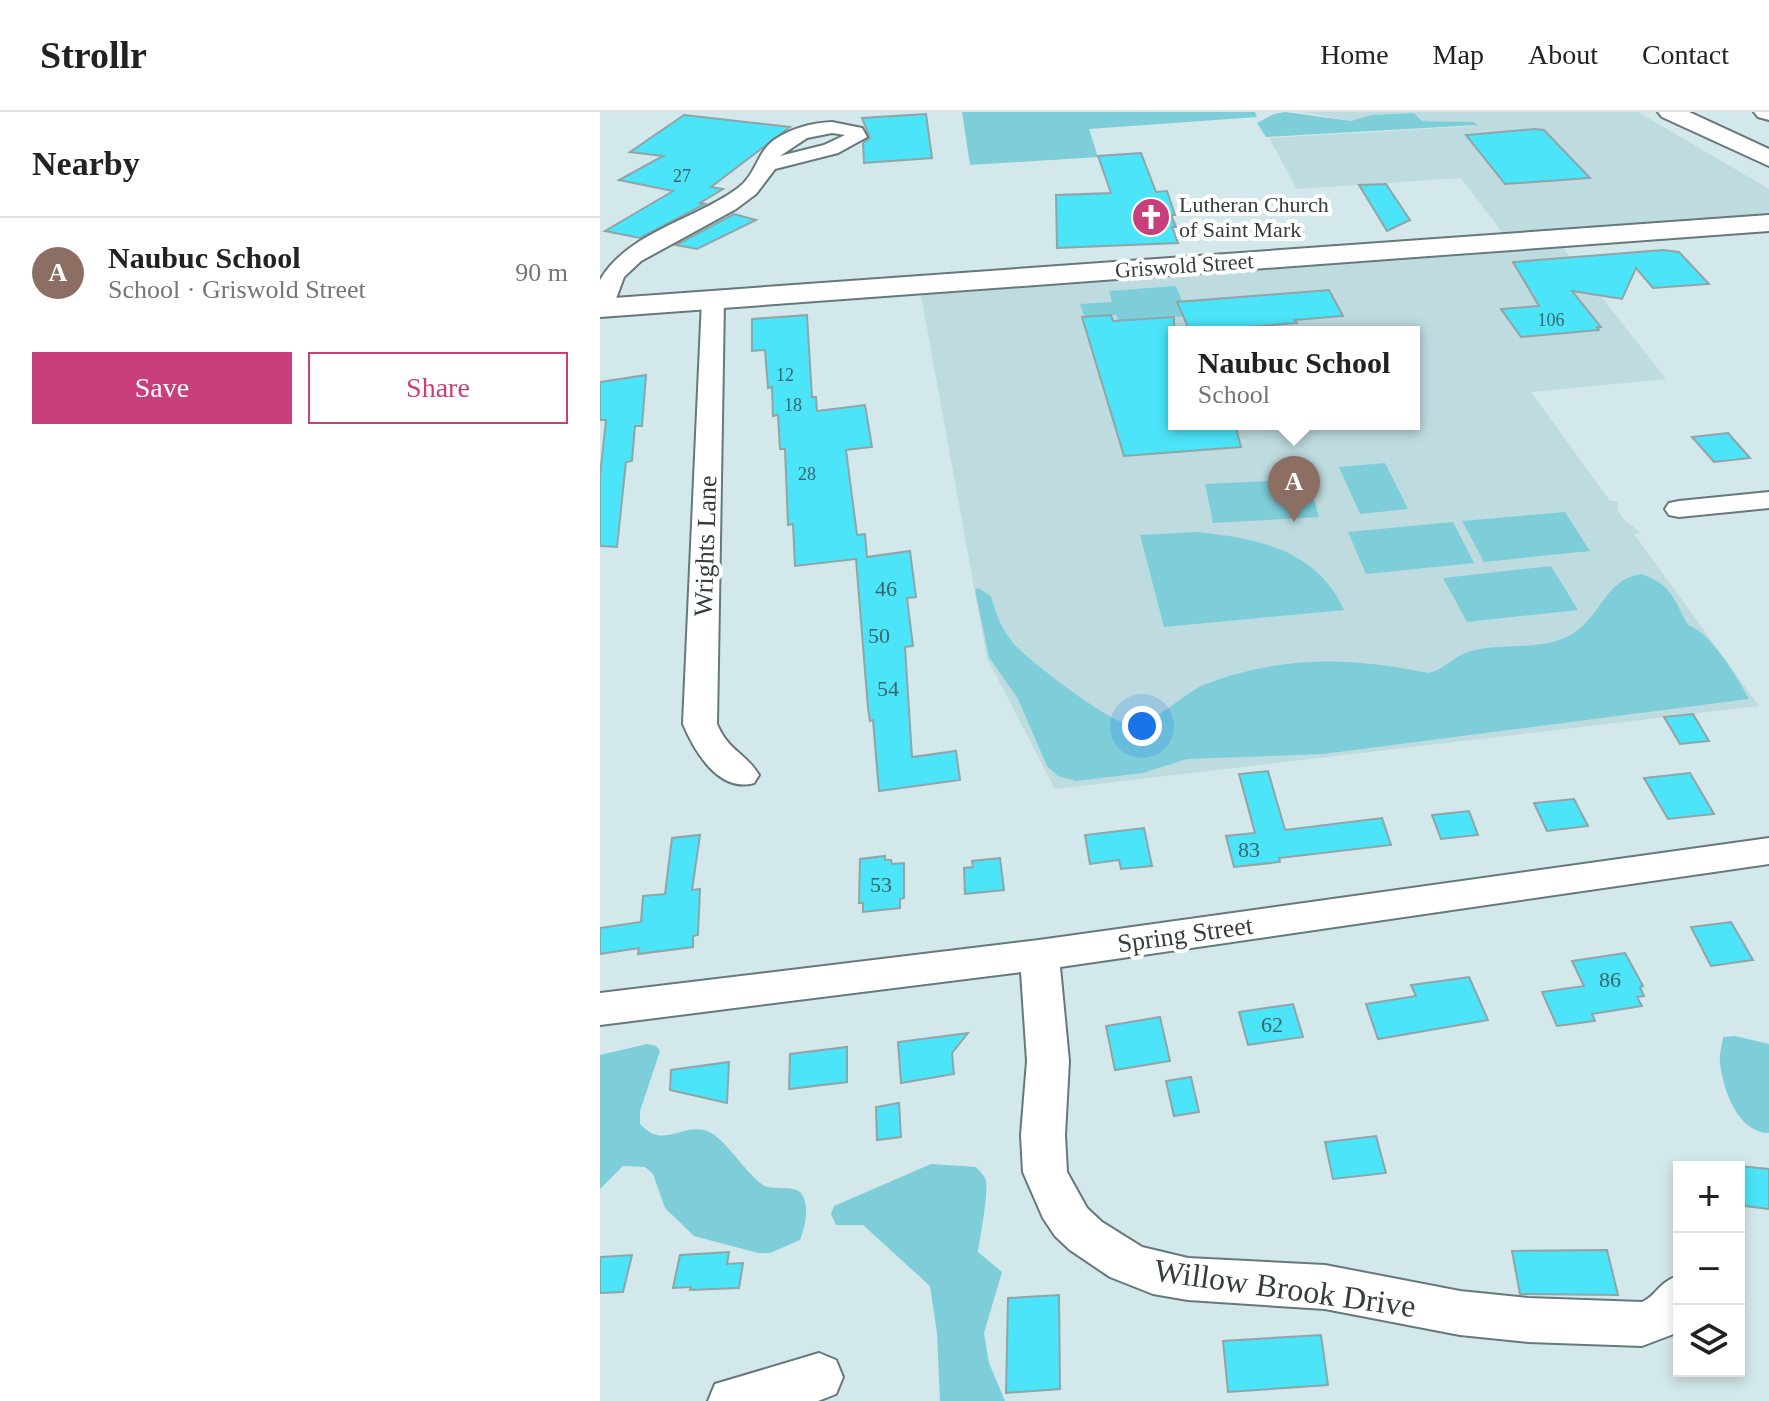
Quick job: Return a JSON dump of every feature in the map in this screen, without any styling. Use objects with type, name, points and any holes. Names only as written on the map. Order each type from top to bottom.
[{"type":"main road","points":[[1670,112],[1769,158]]},
{"type":"main road","name":"Griswold Street","points":[[602,308],[1769,223]]},
{"type":"street","points":[[602,308],[614,274],[651,242],[746,194],[770,164]]},
{"type":"street","name":"Wrights Lane","points":[[713,300],[700,724],[719,758],[742,775]]},
{"type":"street","points":[[1679,509],[1769,500]]},
{"type":"street","name":"Spring Street","points":[[600,1009],[1039,955],[1769,851]]},
{"type":"street","name":"Willow Brook Drive","points":[[1039,955],[1048,1061],[1043,1135],[1045,1172],[1071,1222],[1086,1236],[1126,1262],[1153,1273],[1188,1279],[1325,1287],[1446,1311],[1528,1320],[1642,1324],[1664,1316],[1673,1305]]},
{"type":"street","points":[[733,1401],[819,1377]]},
{"type":"shaded area","points":[[962,112],[1255,112],[1257,117],[1089,129],[1098,157],[970,165]]},
{"type":"shaded area","points":[[1285,112],[1351,121],[1371,115],[1414,113],[1422,121],[1473,122],[1478,125],[1266,137],[1257,123]]},
{"type":"shaded area","points":[[1302,112],[1638,112],[1769,189],[1769,217],[1505,236],[1461,178],[1297,189],[1269,138],[1475,126],[1470,122],[1422,121],[1414,113],[1371,115],[1351,121]]},
{"type":"shaded area","points":[[1563,248],[1666,379],[1531,392],[1610,501],[1618,501],[1618,510],[1623,519],[1641,533],[1634,534],[1759,706],[1055,789],[987,658],[921,295]]},
{"type":"shaded area","points":[[1176,286],[1188,316],[1119,321],[1116,315],[1085,318],[1080,304],[1112,302],[1109,291]]},
{"type":"shaded area","points":[[1385,463],[1408,509],[1360,514],[1339,467]]},
{"type":"shaded area","points":[[1308,479],[1319,517],[1213,523],[1205,484]]},
{"type":"shaded area","points":[[1565,512],[1590,551],[1484,562],[1462,521]]},
{"type":"shaded area","points":[[1453,522],[1474,563],[1366,574],[1348,532]]},
{"type":"shaded area","points":[[1196,532],[1262,543],[1301,560],[1332,589],[1344,610],[1164,627],[1140,535]]},
{"type":"shaded area","points":[[1551,566],[1578,610],[1467,622],[1443,578]]},
{"type":"shaded area","points":[[1641,574],[1666,588],[1688,625],[1714,646],[1749,699],[1323,754],[1187,759],[1143,773],[1076,781],[1058,776],[1047,766],[1018,699],[989,657],[975,590],[978,588],[991,596],[1003,628],[1023,653],[1089,703],[1130,724],[1151,719],[1206,684],[1262,668],[1343,662],[1429,673],[1471,651],[1554,642],[1579,629],[1621,582]]},
{"type":"shaded area","points":[[1735,1036],[1769,1044],[1769,1133],[1749,1126],[1729,1097],[1720,1053],[1723,1037]]},
{"type":"shaded area","points":[[647,1044],[656,1046],[660,1051],[640,1111],[640,1124],[656,1135],[664,1136],[704,1130],[719,1139],[763,1185],[800,1192],[806,1209],[800,1240],[770,1253],[758,1253],[694,1236],[665,1208],[653,1174],[645,1167],[623,1166],[600,1189],[600,1055]]},
{"type":"shaded area","points":[[931,1164],[976,1167],[985,1178],[986,1201],[978,1252],[1002,1272],[984,1333],[989,1363],[1005,1401],[940,1401],[937,1333],[930,1286],[863,1225],[836,1225],[831,1214],[834,1206]]},
{"type":"building","points":[[926,114],[932,158],[864,163],[863,143],[870,138],[862,118]]},
{"type":"building","points":[[684,115],[790,127],[711,187],[723,189],[700,203],[705,204],[640,238],[605,231],[673,191],[619,180],[663,156],[630,152]]},
{"type":"building","points":[[1544,130],[1590,178],[1505,184],[1466,135]]},
{"type":"building","points":[[1141,153],[1156,192],[1167,191],[1175,215],[1171,215],[1176,227],[1172,227],[1178,243],[1057,248],[1056,195],[1111,193],[1098,156]]},
{"type":"building","points":[[1386,184],[1410,220],[1387,231],[1359,185]]},
{"type":"building","points":[[734,214],[756,220],[697,249],[676,245]]},
{"type":"building","points":[[1663,250],[1679,252],[1709,284],[1653,288],[1636,268],[1622,299],[1572,291],[1601,327],[1597,327],[1599,330],[1521,337],[1501,309],[1539,306],[1513,262]]},
{"type":"building","points":[[1329,290],[1343,316],[1261,326],[1187,326],[1177,302]]},
{"type":"building","points":[[807,315],[812,397],[816,397],[817,411],[865,405],[872,447],[846,450],[857,535],[865,534],[867,557],[910,551],[916,597],[907,598],[913,646],[905,647],[912,757],[956,751],[960,780],[879,791],[873,720],[870,721],[868,708],[856,559],[795,566],[793,524],[788,525],[785,449],[780,449],[778,415],[773,416],[772,387],[768,388],[765,350],[752,351],[752,319]]},
{"type":"building","points":[[1111,315],[1113,321],[1174,317],[1174,326],[1168,326],[1168,430],[1237,430],[1241,447],[1124,456],[1082,317]]},
{"type":"building","points":[[646,375],[642,426],[635,426],[632,461],[626,462],[617,547],[600,546],[600,476],[606,420],[600,420],[600,382]]},
{"type":"building","points":[[1728,433],[1750,458],[1714,462],[1692,437]]},
{"type":"building","points":[[1693,714],[1709,741],[1680,744],[1664,717]]},
{"type":"building","points":[[1268,771],[1285,830],[1382,818],[1391,845],[1279,858],[1280,862],[1234,867],[1226,836],[1255,833],[1239,774]]},
{"type":"building","points":[[1690,773],[1714,814],[1668,819],[1644,778]]},
{"type":"building","points":[[1574,799],[1588,826],[1547,831],[1534,803]]},
{"type":"building","points":[[1469,811],[1478,835],[1441,839],[1432,815]]},
{"type":"building","points":[[1144,828],[1152,866],[1121,869],[1119,860],[1090,864],[1085,835]]},
{"type":"building","points":[[700,835],[692,890],[700,889],[698,935],[693,936],[693,947],[638,954],[639,948],[600,954],[600,928],[641,922],[643,896],[665,894],[672,838]]},
{"type":"building","points":[[885,856],[885,860],[891,860],[892,864],[904,863],[904,898],[900,899],[900,908],[863,912],[863,903],[859,903],[860,859]]},
{"type":"building","points":[[1000,858],[1004,890],[965,894],[964,868],[973,867],[972,861]]},
{"type":"building","points":[[1731,922],[1753,960],[1711,966],[1691,927]]},
{"type":"building","points":[[1625,953],[1643,986],[1640,987],[1644,996],[1637,997],[1642,1006],[1592,1014],[1595,1021],[1557,1026],[1542,992],[1584,986],[1572,961]]},
{"type":"building","points":[[1469,977],[1488,1020],[1378,1039],[1366,1004],[1416,996],[1411,985]]},
{"type":"building","points":[[1293,1004],[1303,1037],[1248,1045],[1239,1012]]},
{"type":"building","points":[[1160,1017],[1170,1061],[1115,1070],[1106,1026]]},
{"type":"building","points":[[968,1033],[952,1053],[954,1074],[901,1083],[898,1042]]},
{"type":"building","points":[[847,1047],[847,1082],[789,1089],[790,1054]]},
{"type":"building","points":[[729,1062],[727,1103],[670,1090],[671,1070]]},
{"type":"building","points":[[1191,1077],[1199,1112],[1174,1116],[1166,1081]]},
{"type":"building","points":[[899,1103],[901,1137],[877,1140],[876,1107]]},
{"type":"building","points":[[1376,1136],[1386,1173],[1333,1179],[1325,1142]]},
{"type":"building","points":[[1745,1167],[1769,1169],[1769,1209],[1745,1206]]},
{"type":"building","points":[[1607,1250],[1618,1295],[1520,1294],[1512,1251]]},
{"type":"building","points":[[729,1252],[727,1264],[743,1263],[739,1288],[673,1288],[680,1255]]},
{"type":"building","points":[[632,1255],[623,1292],[600,1293],[600,1257]]},
{"type":"building","points":[[1059,1295],[1060,1389],[1006,1393],[1008,1298]]},
{"type":"building","points":[[1321,1335],[1328,1385],[1228,1392],[1223,1341]]},
{"type":"place","name":"Lutheran Church of Saint Mark","points":[[1151,217]]},
{"type":"place","name":"Naubuc School","points":[[1294,522]]}]
